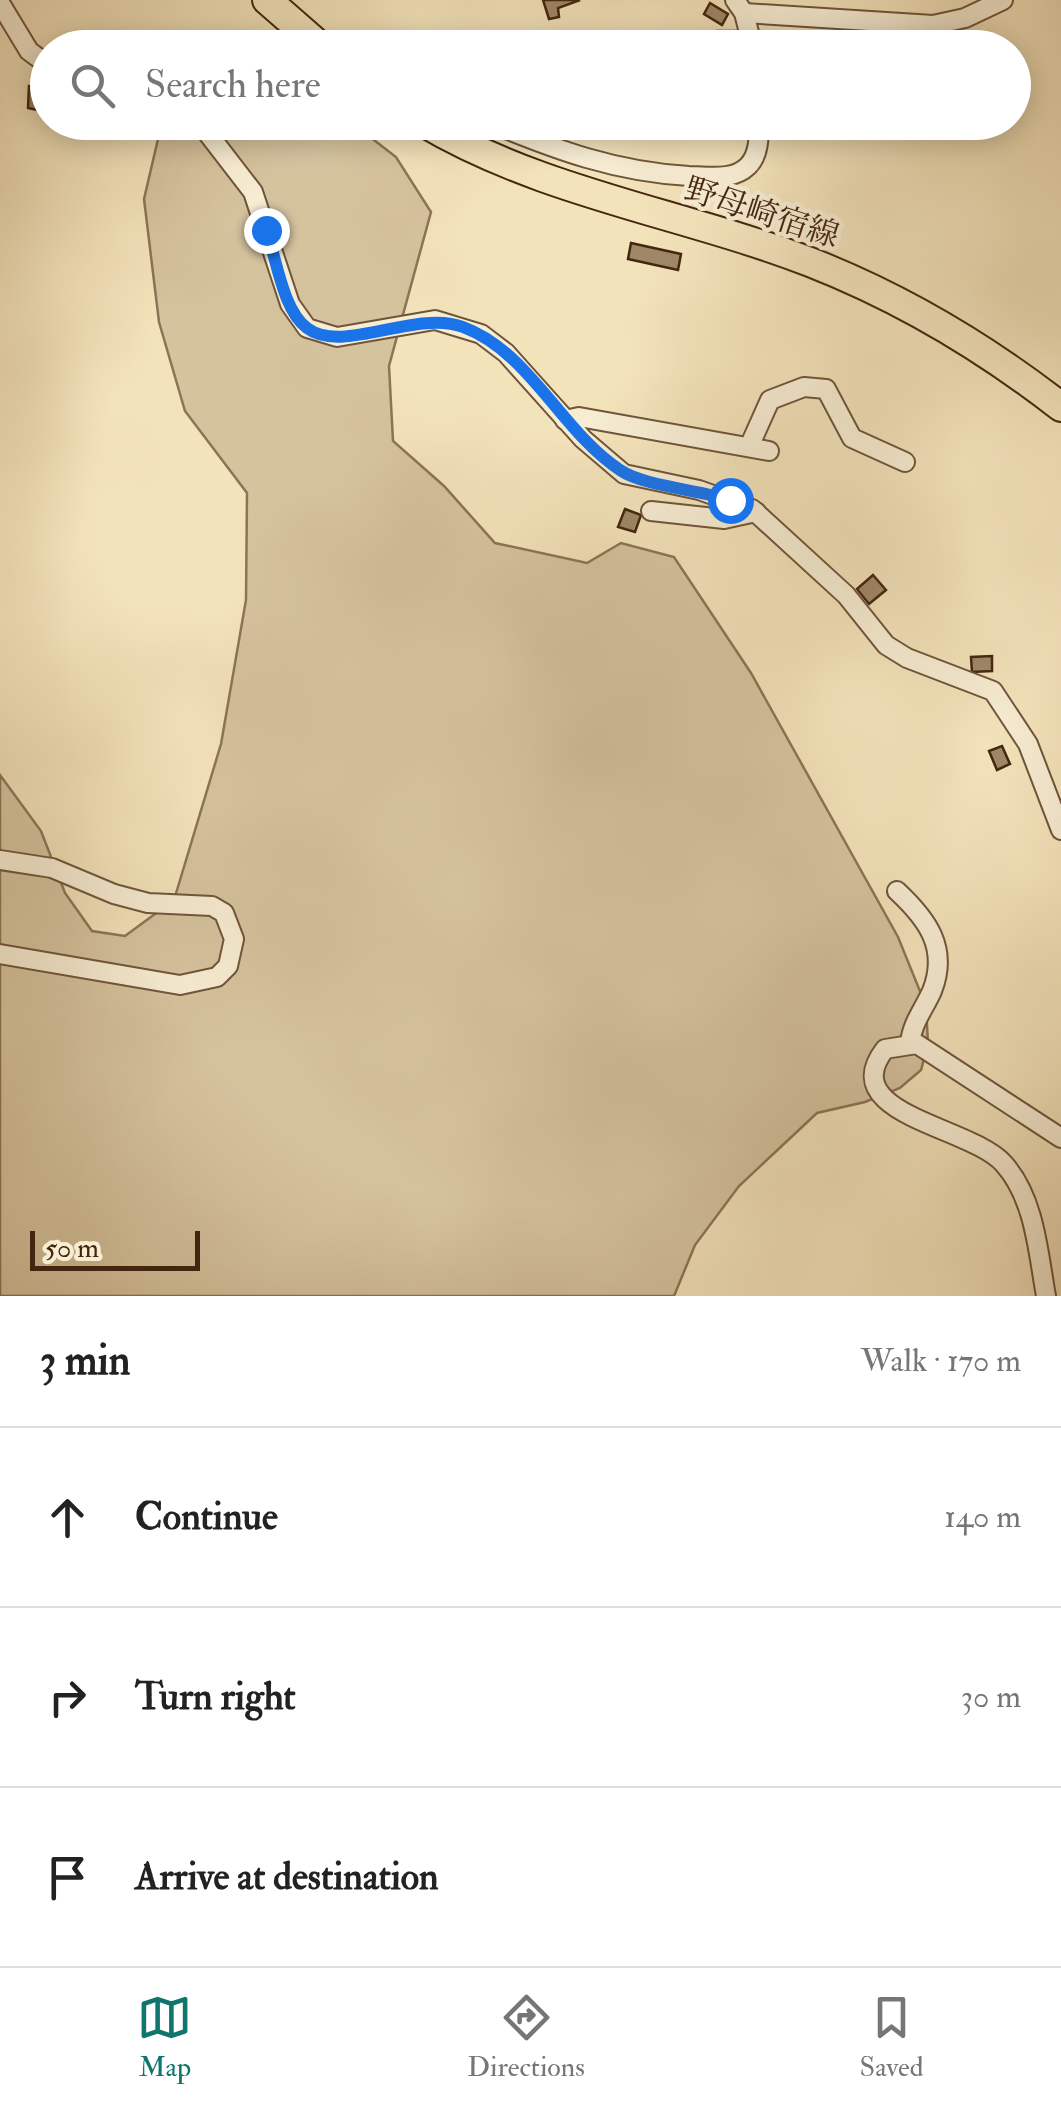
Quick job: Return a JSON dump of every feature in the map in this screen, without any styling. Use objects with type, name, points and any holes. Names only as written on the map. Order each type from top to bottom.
[{"type":"main road","points":[[268,0],[302,30]]},
{"type":"main road","name":"野母崎宿線","points":[[479,140],[574,187],[810,262],[915,309],[1001,360],[1057,400]]},
{"type":"street","points":[[747,30],[740,6],[933,24],[965,18],[1003,0]]},
{"type":"street","points":[[0,3],[30,51]]},
{"type":"street","points":[[213,140],[252,192],[290,304],[307,328],[337,336],[414,322],[457,324],[481,334],[506,353],[566,420],[624,474],[700,490],[756,512],[846,596],[886,644],[908,658],[993,691],[1028,744],[1061,830]]},
{"type":"street","points":[[532,140],[572,157],[638,173],[716,177],[739,173],[750,165],[756,156],[757,140]]},
{"type":"street","points":[[749,447],[770,400],[804,388],[826,389],[852,438],[905,462]]},
{"type":"street","points":[[566,420],[580,416],[769,451]]},
{"type":"street","points":[[650,511],[724,519],[756,512]]},
{"type":"street","points":[[0,860],[52,868],[114,894],[148,903],[212,906],[224,913],[234,938],[228,966],[217,977],[180,985],[0,954]]},
{"type":"street","points":[[897,892],[922,914],[938,955],[938,973],[910,1043]]},
{"type":"street","points":[[1046,1296],[1030,1213],[1004,1164],[968,1137],[896,1111],[876,1086],[874,1070],[885,1049],[910,1043],[995,1092],[1061,1138]]},
{"type":"shaded area","points":[[158,140],[374,140],[396,157],[431,212],[389,366],[393,441],[444,486],[495,543],[587,563],[621,543],[674,557],[751,673],[898,937],[926,1006],[928,1044],[921,1070],[900,1088],[865,1102],[817,1113],[739,1186],[695,1245],[674,1296],[0,1296],[0,775],[41,831],[65,893],[92,931],[125,936],[174,900],[221,744],[246,600],[247,493],[185,411],[159,322],[144,199]]},
{"type":"building","points":[[543,0],[580,0],[558,8],[559,17],[549,19]]},
{"type":"building","points":[[710,3],[728,14],[722,25],[704,14]]},
{"type":"building","points":[[631,243],[681,254],[678,270],[628,259]]},
{"type":"building","points":[[625,509],[641,515],[635,532],[618,527]]},
{"type":"building","points":[[873,575],[886,590],[869,604],[857,589]]},
{"type":"building","points":[[992,656],[992,671],[972,672],[971,657]]},
{"type":"building","points":[[1002,746],[1010,764],[997,770],[989,751]]},
{"type":"route","points":[[266,230],[290,304],[307,328],[337,336],[414,322],[457,324],[481,334],[506,353],[583,439],[624,474],[730,500]]}]
